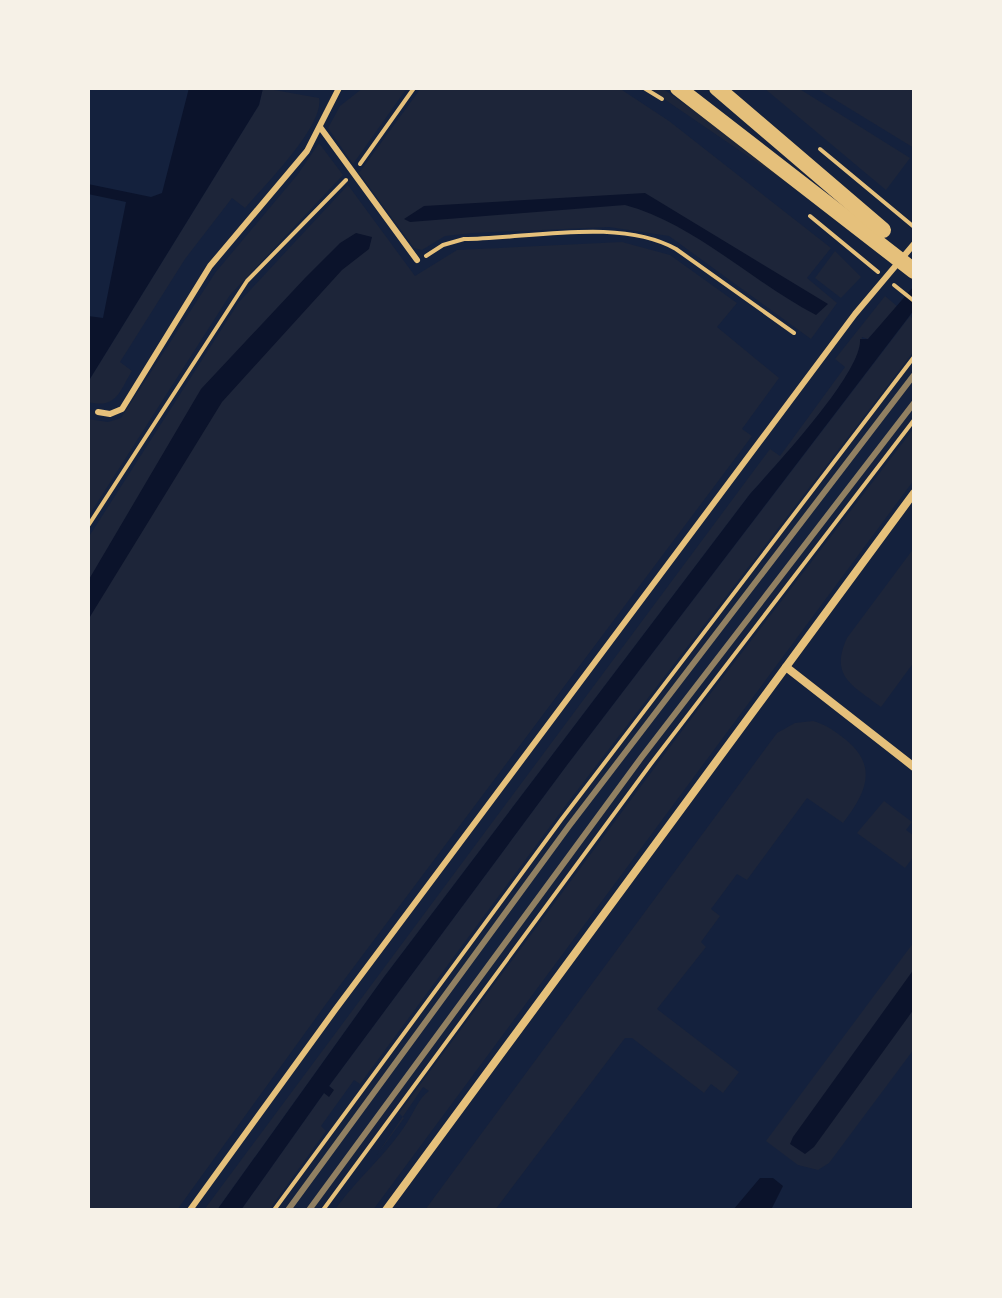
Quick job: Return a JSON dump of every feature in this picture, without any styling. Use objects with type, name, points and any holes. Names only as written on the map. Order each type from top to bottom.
[{"type":"main road","points":[[678,88],[877,233],[914,256]]},
{"type":"main road","points":[[717,88],[877,233],[914,271]]},
{"type":"street","points":[[386,1210],[914,493]]},
{"type":"street","points":[[786,667],[914,767]]},
{"type":"lane","points":[[98,412],[110,414],[122,409],[210,266],[289,175],[320,127],[339,88]]},
{"type":"lane","points":[[320,127],[351,174],[417,260]]},
{"type":"lane","points":[[190,1210],[335,1010],[855,314],[914,244]]},
{"type":"path","points":[[88,526],[247,281],[351,174],[414,88]]},
{"type":"path","points":[[894,210],[914,227]]},
{"type":"path","points":[[417,260],[443,245],[464,239],[624,234],[676,249],[794,333]]},
{"type":"path","points":[[274,1210],[570,808],[914,357]]},
{"type":"path","points":[[323,1210],[650,765],[914,420]]},
{"type":"shaded area","points":[[189,88],[263,88],[259,105],[88,382],[88,316],[103,318],[126,202],[88,194],[88,184],[151,197],[162,193]]},
{"type":"shaded area","points":[[263,88],[319,98],[312,124],[291,155],[245,208],[232,198],[185,259],[120,362],[132,371],[116,397],[105,403],[88,402],[88,382],[259,105]]},
{"type":"shaded area","points":[[363,88],[407,88],[353,164],[328,128],[340,106]]},
{"type":"shaded area","points":[[421,88],[619,88],[669,121],[831,248],[807,278],[837,303],[811,339],[669,236],[609,227],[445,236],[422,250],[414,248],[359,173]]},
{"type":"shaded area","points":[[648,88],[662,88],[760,158],[812,200]]},
{"type":"shaded area","points":[[764,88],[798,88],[910,158],[886,190]]},
{"type":"shaded area","points":[[816,88],[914,88],[914,148]]},
{"type":"shaded area","points":[[319,143],[343,175],[230,295],[88,517],[88,419],[108,422],[121,418],[215,273],[298,174]]},
{"type":"shaded area","points":[[348,185],[415,276],[457,250],[622,242],[670,255],[737,303],[717,327],[779,378],[742,429],[752,436],[326,1004],[177,1210],[88,1210],[88,538],[239,302]]},
{"type":"shaded area","points":[[645,193],[828,304],[816,315],[699,239],[651,214],[625,205],[410,222],[404,219],[424,206]]},
{"type":"shaded area","points":[[356,233],[372,237],[369,249],[342,270],[222,402],[88,620],[88,581],[201,389],[305,278],[340,243]]},
{"type":"shaded area","points":[[835,251],[861,277],[841,298],[815,278]]},
{"type":"shaded area","points":[[914,286],[914,310],[567,765],[329,1086],[334,1090],[329,1097],[324,1093],[241,1210],[217,1210],[384,977],[750,494],[833,395],[848,373],[860,339],[868,339]]},
{"type":"shaded area","points":[[885,296],[898,307],[868,339],[862,337],[848,374],[816,419],[750,494],[384,977],[217,1210],[204,1210],[770,449],[780,456],[845,367],[835,359]]},
{"type":"shaded area","points":[[910,316],[914,320],[914,351],[566,805],[360,1084],[354,1080],[321,1126],[326,1131],[269,1210],[241,1210],[324,1093],[329,1096],[333,1090],[329,1086],[567,765]]},
{"type":"shaded area","points":[[914,428],[914,480],[373,1210],[335,1210],[391,1145],[429,1091],[423,1087],[403,1117],[399,1113],[684,728]]},
{"type":"shaded area","points":[[914,548],[914,662],[881,707],[847,679],[841,662],[842,651],[847,638]]},
{"type":"shaded area","points":[[813,721],[838,733],[861,757],[866,778],[859,799],[843,823],[807,798],[747,880],[737,874],[711,909],[720,916],[701,942],[706,947],[657,1009],[739,1072],[723,1093],[711,1084],[704,1093],[632,1038],[625,1038],[495,1210],[425,1210],[777,733],[795,723]]},
{"type":"shaded area","points":[[884,801],[912,822],[906,830],[914,836],[914,856],[905,868],[857,833]]},
{"type":"shaded area","points":[[914,942],[914,1049],[829,1163],[818,1170],[798,1165],[766,1141]]},
{"type":"shaded area","points":[[914,969],[914,1009],[814,1147],[805,1154],[790,1144],[793,1137]]},
{"type":"shaded area","points":[[760,1178],[773,1178],[783,1186],[771,1210],[733,1210]]},
{"type":"railway","points":[[288,1210],[569,826],[914,375]]},
{"type":"railway","points":[[309,1210],[641,758],[914,403]]}]
